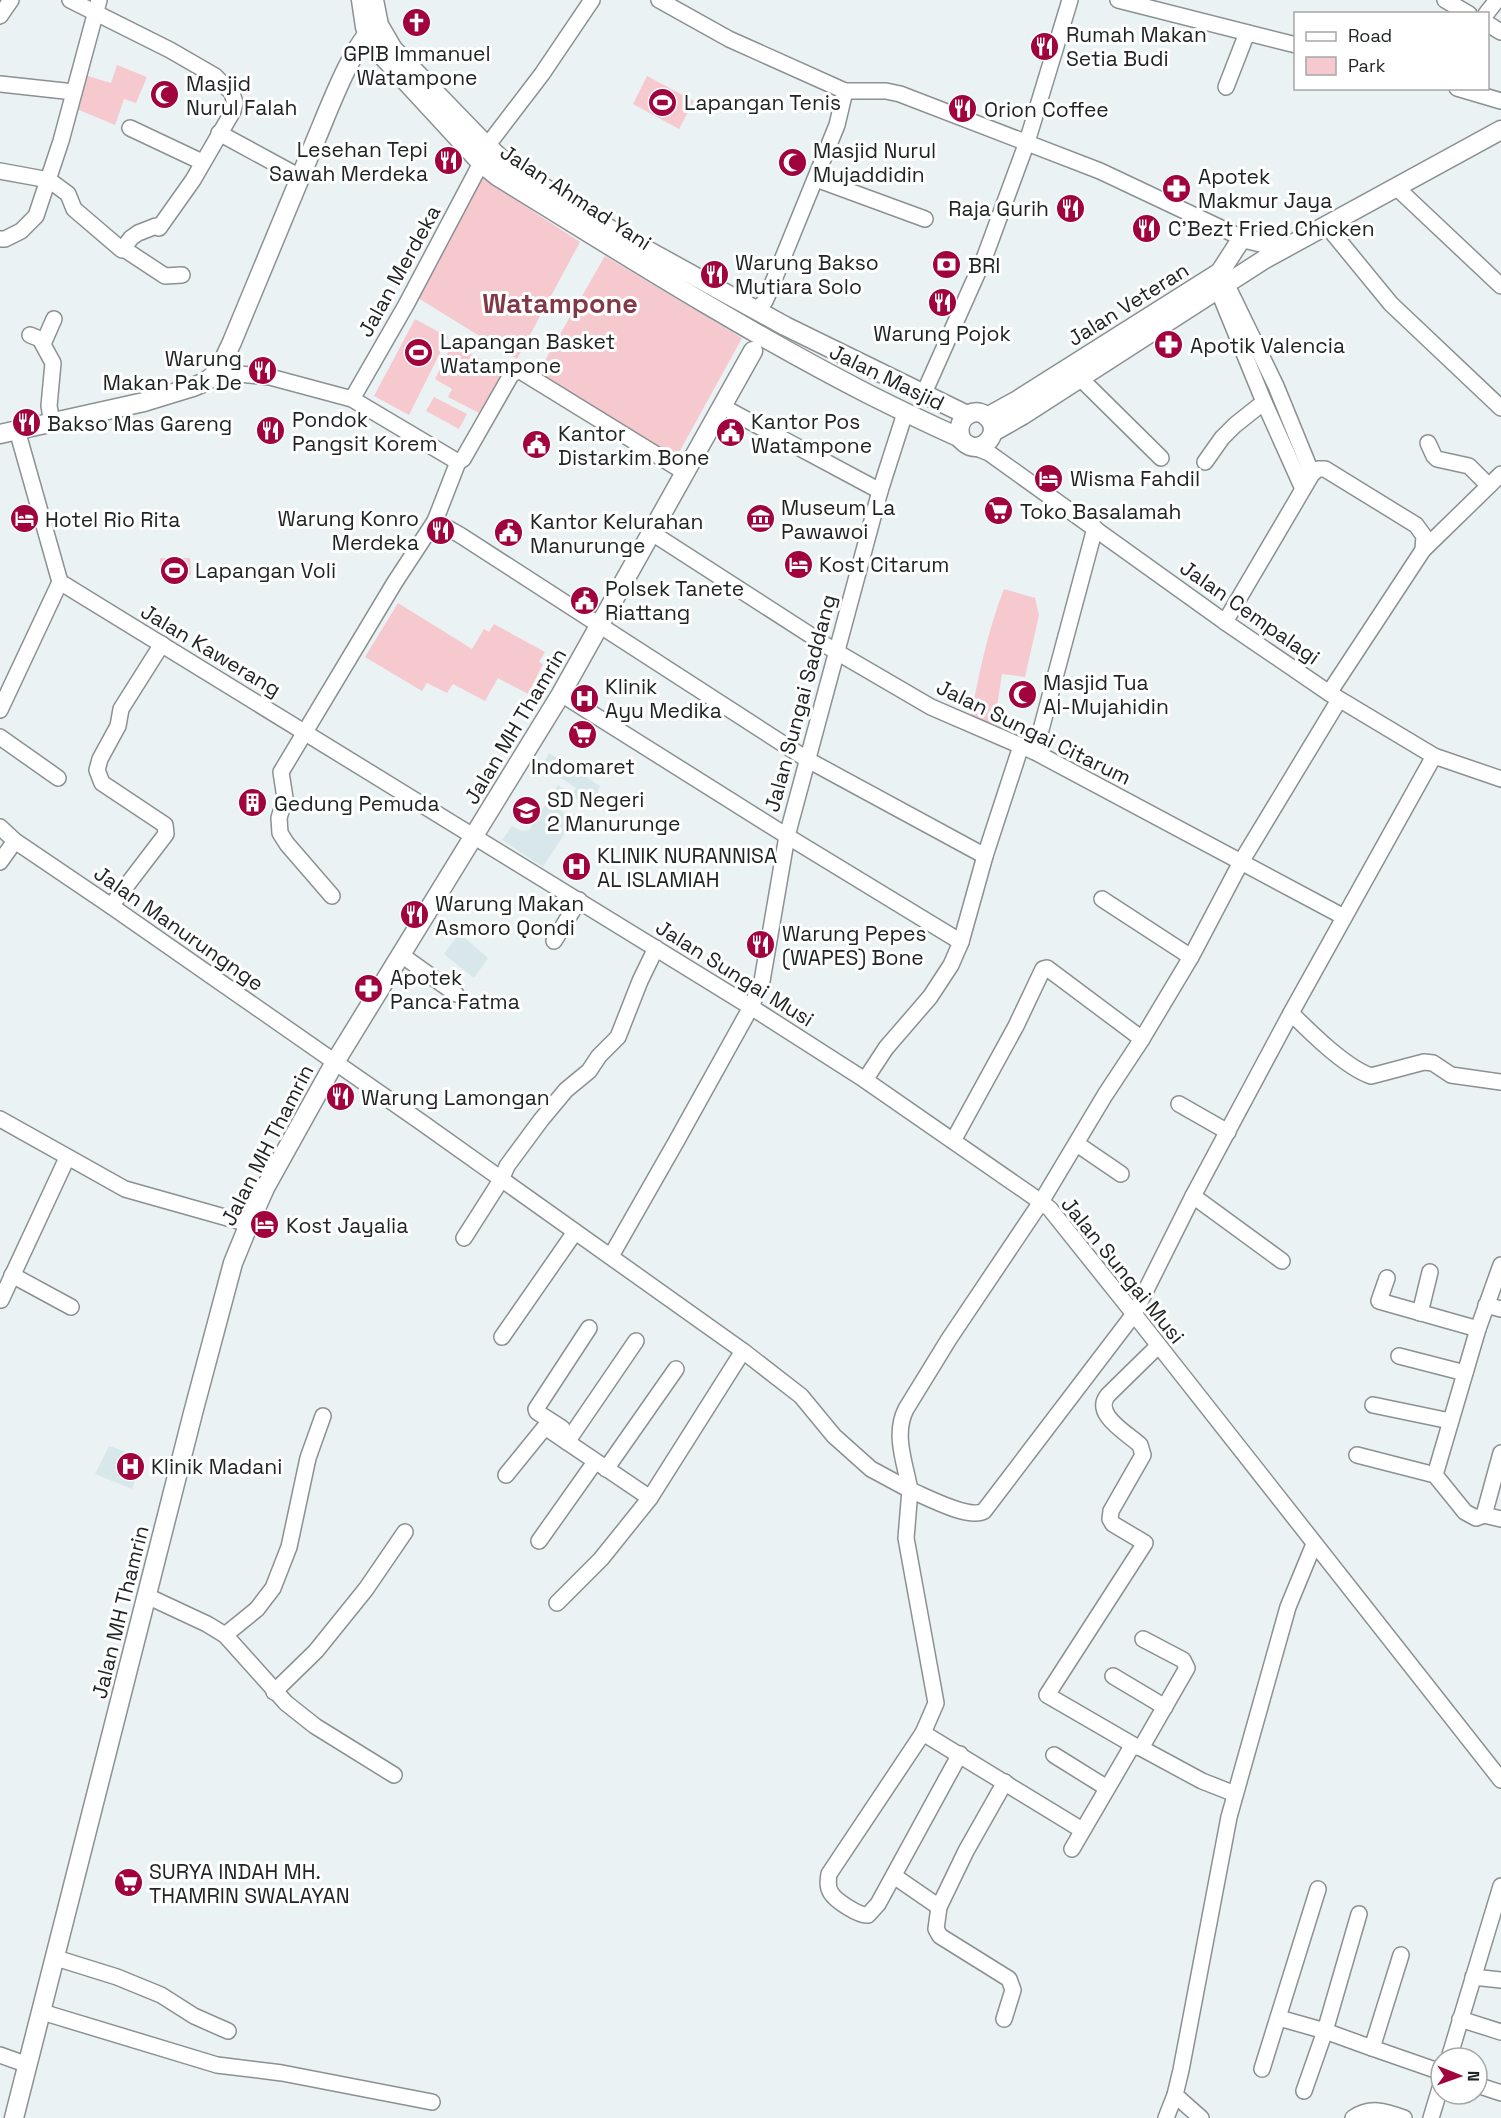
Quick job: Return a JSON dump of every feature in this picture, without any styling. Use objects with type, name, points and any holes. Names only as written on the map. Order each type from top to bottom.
[{"type":"main road","name":"Jalan Ahmad Yani","points":[[361,0],[377,36],[393,49],[484,154],[508,165],[586,223],[620,243],[749,330],[794,356]]},
{"type":"main road","name":"Jalan Ahmad Yani","points":[[374,0],[377,36]]},
{"type":"main road","points":[[8,432],[172,394],[205,382],[218,372],[334,96],[352,59],[377,36]]},
{"type":"main road","name":"Jalan Veteran","points":[[982,438],[1020,408],[1219,280],[1327,226],[1501,130]]},
{"type":"main road","points":[[1242,238],[1284,248]]},
{"type":"main road","name":"Jalan Veteran","points":[[1020,408],[1079,377],[1219,280],[1242,238]]},
{"type":"main road","name":"Jalan Ahmad Yani","points":[[620,243],[761,305],[793,330]]},
{"type":"main road","points":[[761,305],[749,330],[753,351],[777,346],[793,330]]},
{"type":"main road","name":"Jalan Masjid","points":[[793,330],[967,415],[978,412],[982,438],[905,413],[794,356]]},
{"type":"main road","name":"Jalan MH Thamrin","points":[[14,2118],[233,1263],[249,1224],[265,1188],[335,1062],[561,694],[753,351]]},
{"type":"street","points":[[0,16],[11,0]]},
{"type":"street","points":[[70,0],[97,6],[214,76],[227,86],[235,103],[233,111],[193,180],[159,228],[156,226],[138,233],[131,238],[124,249]]},
{"type":"street","name":"Jalan Merdeka","points":[[352,399],[406,305],[484,154],[592,0]]},
{"type":"street","points":[[659,0],[729,39],[845,91],[886,91],[900,94],[1100,171],[1242,238]]},
{"type":"street","points":[[924,393],[985,256],[1028,142],[1070,0]]},
{"type":"street","points":[[1118,0],[1294,45]]},
{"type":"street","points":[[1445,0],[1466,12]]},
{"type":"street","points":[[1488,12],[1497,0]]},
{"type":"street","points":[[0,239],[21,231],[36,216],[50,180],[97,6]]},
{"type":"street","points":[[1226,87],[1247,33]]},
{"type":"street","points":[[0,84],[74,92]]},
{"type":"street","points":[[1464,90],[1501,101]]},
{"type":"street","points":[[761,305],[816,179],[837,125],[845,91]]},
{"type":"street","points":[[130,128],[202,162]]},
{"type":"street","points":[[219,133],[300,177]]},
{"type":"street","points":[[0,171],[50,180],[68,194],[74,209],[122,250],[124,249],[165,276],[182,275]]},
{"type":"street","points":[[816,179],[925,219]]},
{"type":"street","points":[[1397,188],[1501,286]]},
{"type":"street","points":[[1327,226],[1391,304],[1501,408]]},
{"type":"street","points":[[1219,280],[1264,402],[1303,489]]},
{"type":"street","points":[[1219,280],[1276,386],[1312,474]]},
{"type":"street","points":[[52,422],[49,406],[53,363],[36,340],[54,319]]},
{"type":"street","points":[[332,896],[280,833],[279,818],[285,798],[281,772],[395,582],[435,521],[458,462],[463,459],[511,375],[517,371],[546,387],[686,472]]},
{"type":"street","points":[[218,372],[270,377],[352,399],[458,462]]},
{"type":"street","points":[[1079,377],[1161,458]]},
{"type":"street","points":[[1205,462],[1234,425],[1264,402]]},
{"type":"street","points":[[723,407],[880,491]]},
{"type":"street","name":"Jalan Sungai Saddang","points":[[611,1256],[751,1007],[762,981],[787,836],[835,651],[880,491],[905,413]]},
{"type":"street","points":[[0,707],[60,582],[8,432]]},
{"type":"street","name":"Jalan Cempalagi","points":[[982,438],[1095,528],[1334,696],[1434,756],[1501,779]]},
{"type":"street","points":[[1428,443],[1437,459],[1469,466],[1488,485]]},
{"type":"street","points":[[1225,621],[1312,474],[1318,469],[1325,469],[1416,525],[1424,536],[1423,550]]},
{"type":"street","points":[[960,1754],[872,1912],[860,1916],[834,1897],[828,1885],[829,1874],[923,1732],[936,1703],[906,1538],[910,1490],[899,1436],[900,1420],[949,1339],[1041,1202],[1105,1095],[1142,1039],[1191,957],[1334,696],[1423,550],[1501,474]]},
{"type":"street","points":[[435,521],[808,760],[985,856]]},
{"type":"street","points":[[865,1080],[886,1048],[930,997],[951,965],[961,942],[985,856],[1028,749],[1095,528]]},
{"type":"street","name":"Jalan Sungai Citarum","points":[[652,533],[835,651],[931,707],[1028,749],[1344,917]]},
{"type":"street","name":"Jalan Kawerang","points":[[60,582],[475,836]]},
{"type":"street","points":[[111,906],[167,832],[165,825],[102,783],[97,770],[100,759],[118,726],[122,709],[162,644]]},
{"type":"street","points":[[561,694],[961,942]]},
{"type":"street","points":[[0,737],[58,778]]},
{"type":"street","name":"Jalan Manurungnge","points":[[0,827],[15,841],[335,1062],[743,1351],[801,1396],[834,1436],[871,1469],[910,1490],[964,1512],[978,1515],[984,1511],[1134,1314],[1193,1196],[1291,1013],[1434,756]]},
{"type":"street","name":"Jalan Sungai Musi","points":[[475,836],[865,1080],[1050,1209],[1501,1780]]},
{"type":"street","points":[[0,862],[15,841]]},
{"type":"street","points":[[1102,899],[1191,957]]},
{"type":"street","points":[[554,941],[579,900]]},
{"type":"street","points":[[464,1238],[501,1180],[507,1166],[541,1120],[566,1090],[589,1071],[599,1056],[618,1037],[656,948]]},
{"type":"street","points":[[400,954],[456,994]]},
{"type":"street","points":[[952,1141],[1016,1026],[1043,969],[1047,968],[1142,1039]]},
{"type":"street","points":[[1291,1013],[1345,1061],[1371,1076],[1424,1062],[1433,1063],[1451,1075],[1501,1082]]},
{"type":"street","points":[[1179,1104],[1228,1132]]},
{"type":"street","points":[[0,1119],[125,1189],[249,1224]]},
{"type":"street","points":[[1077,1144],[1121,1174]]},
{"type":"street","points":[[1,1300],[67,1158]]},
{"type":"street","points":[[1193,1196],[1282,1261]]},
{"type":"street","points":[[502,1337],[575,1232]]},
{"type":"street","points":[[1435,1475],[1478,1329],[1494,1307],[1501,1265]]},
{"type":"street","points":[[1420,1313],[1430,1272]]},
{"type":"street","points":[[12,1275],[71,1307]]},
{"type":"street","points":[[1387,1278],[1379,1301],[1478,1329]]},
{"type":"street","points":[[589,1329],[536,1409],[537,1412],[601,1465],[650,1497]]},
{"type":"street","points":[[570,1438],[636,1341]]},
{"type":"street","points":[[1158,1346],[1103,1401],[1106,1415],[1143,1450],[1143,1455],[1111,1511],[1110,1519],[1113,1524],[1145,1543],[1047,1695],[1202,1781],[1235,1794]]},
{"type":"street","points":[[557,1603],[601,1559],[650,1497],[743,1351]]},
{"type":"street","points":[[1399,1356],[1465,1373]]},
{"type":"street","points":[[539,1541],[676,1369]]},
{"type":"street","points":[[1373,1405],[1450,1421]]},
{"type":"street","points":[[225,1635],[257,1609],[273,1588],[289,1547],[308,1458],[323,1416]]},
{"type":"street","points":[[506,1475],[543,1428],[570,1438]]},
{"type":"street","points":[[1357,1455],[1435,1475],[1465,1512],[1476,1518],[1484,1515],[1501,1520]]},
{"type":"street","points":[[1484,1515],[1500,1462]]},
{"type":"street","points":[[274,1692],[316,1651],[366,1589],[405,1532]]},
{"type":"street","points":[[1201,2118],[1171,2106],[1235,1794],[1288,1607],[1314,1544]]},
{"type":"street","points":[[147,1596],[225,1635],[286,1703],[315,1725],[394,1775]]},
{"type":"street","points":[[1072,1849],[1129,1748],[1138,1747],[1186,1670],[1183,1660],[1143,1639]]},
{"type":"street","points":[[1113,1676],[1165,1707]]},
{"type":"street","points":[[923,1732],[1082,1830]]},
{"type":"street","points":[[1054,1755],[1107,1788]]},
{"type":"street","points":[[1004,2019],[1013,1990],[1009,1979],[940,1936],[936,1929],[939,1906],[966,1851],[1005,1782]]},
{"type":"street","points":[[894,1876],[939,1906]]},
{"type":"street","points":[[1452,2046],[1501,1886]]},
{"type":"street","points":[[1262,2069],[1318,1889]]},
{"type":"street","points":[[1304,2091],[1325,2031],[1359,1914]]},
{"type":"street","points":[[1372,2048],[1401,1954]]},
{"type":"street","points":[[56,1958],[117,1977],[160,1995],[194,2016],[228,2031]]},
{"type":"street","points":[[1473,1977],[1501,1980]]},
{"type":"street","points":[[42,2012],[217,2065],[282,2073],[432,2102]]},
{"type":"street","points":[[1279,2018],[1325,2031],[1429,2068]]},
{"type":"street","points":[[1460,2019],[1501,2032]]},
{"type":"street","points":[[0,2055],[28,2065]]},
{"type":"street","points":[[1353,2118],[1373,2109],[1404,2118]]},
{"type":"shaded area","points":[[549,753],[600,786],[594,799],[586,806],[572,796],[576,788],[542,765]]},
{"type":"shaded area","points":[[558,785],[571,794],[561,811],[574,819],[543,867],[502,840],[512,826],[521,831],[529,830]]},
{"type":"shaded area","points":[[459,933],[488,958],[474,978],[444,954]]},
{"type":"shaded area","points":[[109,1446],[126,1452],[123,1458],[140,1464],[140,1475],[136,1477],[132,1489],[95,1474]]},
{"type":"green space","points":[[117,65],[147,77],[136,103],[124,99],[115,125],[72,107],[81,74],[111,83]]},
{"type":"green space","name":"Lapangan Tenis","points":[[647,76],[694,101],[679,129],[633,104]]},
{"type":"green space","points":[[482,178],[580,242],[517,359],[418,298]]},
{"type":"green space","points":[[605,256],[742,338],[676,458],[536,376]]},
{"type":"green space","points":[[415,319],[448,337],[409,415],[374,396]]},
{"type":"green space","points":[[452,344],[505,372],[481,414],[448,397],[452,389],[435,379]]},
{"type":"green space","points":[[434,397],[467,414],[459,429],[426,411]]},
{"type":"green space","points":[[160,558],[190,558],[191,575],[160,575]]},
{"type":"green space","points":[[1004,589],[1035,598],[1039,615],[1025,677],[1002,674],[994,726],[971,716],[984,652]]},
{"type":"green space","points":[[398,603],[472,649],[484,629],[489,632],[494,624],[545,652],[539,662],[543,664],[528,694],[498,678],[485,701],[453,684],[447,693],[427,683],[422,691],[365,657]]},
{"type":"place","name":"GPIB Immanuel Watampone","points":[[417,22]]},
{"type":"place","name":"Rumah Makan Setia Budi","points":[[1045,46]]},
{"type":"place","name":"Masjid Nurul Falah","points":[[165,95]]},
{"type":"place","name":"Lapangan Tenis","points":[[663,102]]},
{"type":"place","name":"Orion Coffee","points":[[963,109]]},
{"type":"place","name":"Lesehan Tepi Sawah Merdeka","points":[[449,161]]},
{"type":"place","name":"Masjid Nurul Mujaddidin","points":[[792,162]]},
{"type":"place","name":"Apotek Makmur Jaya","points":[[1177,188]]},
{"type":"place","name":"Raja Gurih","points":[[1070,208]]},
{"type":"place","name":"C'Bezt Fried Chicken","points":[[1147,228]]},
{"type":"place","name":"BRI","points":[[947,265]]},
{"type":"place","name":"Warung Bakso Mutiara Solo","points":[[714,274]]},
{"type":"place","name":"Warung Pojok","points":[[942,302]]},
{"type":"place","name":"Apotik Valencia","points":[[1169,345]]},
{"type":"place","name":"Lapangan Basket Watampone","points":[[419,353]]},
{"type":"place","name":"Warung Makan Pak De","points":[[263,370]]},
{"type":"place","name":"Bakso Mas Gareng","points":[[26,423]]},
{"type":"place","name":"Pondok Pangsit Korem","points":[[271,431]]},
{"type":"place","name":"Kantor Pos Watampone","points":[[730,433]]},
{"type":"place","name":"Kantor Distarkim Bone","points":[[537,445]]},
{"type":"place","name":"Wisma Fahdil","points":[[1049,478]]},
{"type":"place","name":"Toko Basalamah","points":[[999,511]]},
{"type":"place","name":"Hotel Rio Rita","points":[[24,519]]},
{"type":"place","name":"Museum La Pawawoi","points":[[760,519]]},
{"type":"place","name":"Warung Konro Merdeka","points":[[440,530]]},
{"type":"place","name":"Kantor Kelurahan Manurunge","points":[[509,533]]},
{"type":"place","name":"Kost Citarum","points":[[798,564]]},
{"type":"place","name":"Lapangan Voli","points":[[174,570]]},
{"type":"place","name":"Polsek Tanete Riattang","points":[[584,600]]},
{"type":"place","name":"Masjid Tua Al-Mujahidin","points":[[1022,694]]},
{"type":"place","name":"Klinik Ayu Medika","points":[[584,698]]},
{"type":"place","name":"Indomaret","points":[[583,735]]},
{"type":"place","name":"Gedung Pemuda","points":[[253,803]]},
{"type":"place","name":"SD Negeri 2 Manurunge","points":[[526,811]]},
{"type":"place","name":"KLINIK NURANNISA AL ISLAMIAH","points":[[576,867]]},
{"type":"place","name":"Warung Makan Asmoro Qondi","points":[[414,915]]},
{"type":"place","name":"Warung Pepes (WAPES) Bone","points":[[761,945]]},
{"type":"place","name":"Apotek Panca Fatma","points":[[369,989]]},
{"type":"place","name":"Warung Lamongan","points":[[340,1097]]},
{"type":"place","name":"Kost Jayalia","points":[[265,1225]]},
{"type":"place","name":"Klinik Madani","points":[[130,1466]]},
{"type":"place","name":"SURYA INDAH MH. THAMRIN SWALAYAN","points":[[128,1883]]},
{"type":"district","name":"Watampone","points":[[560,303]]}]
